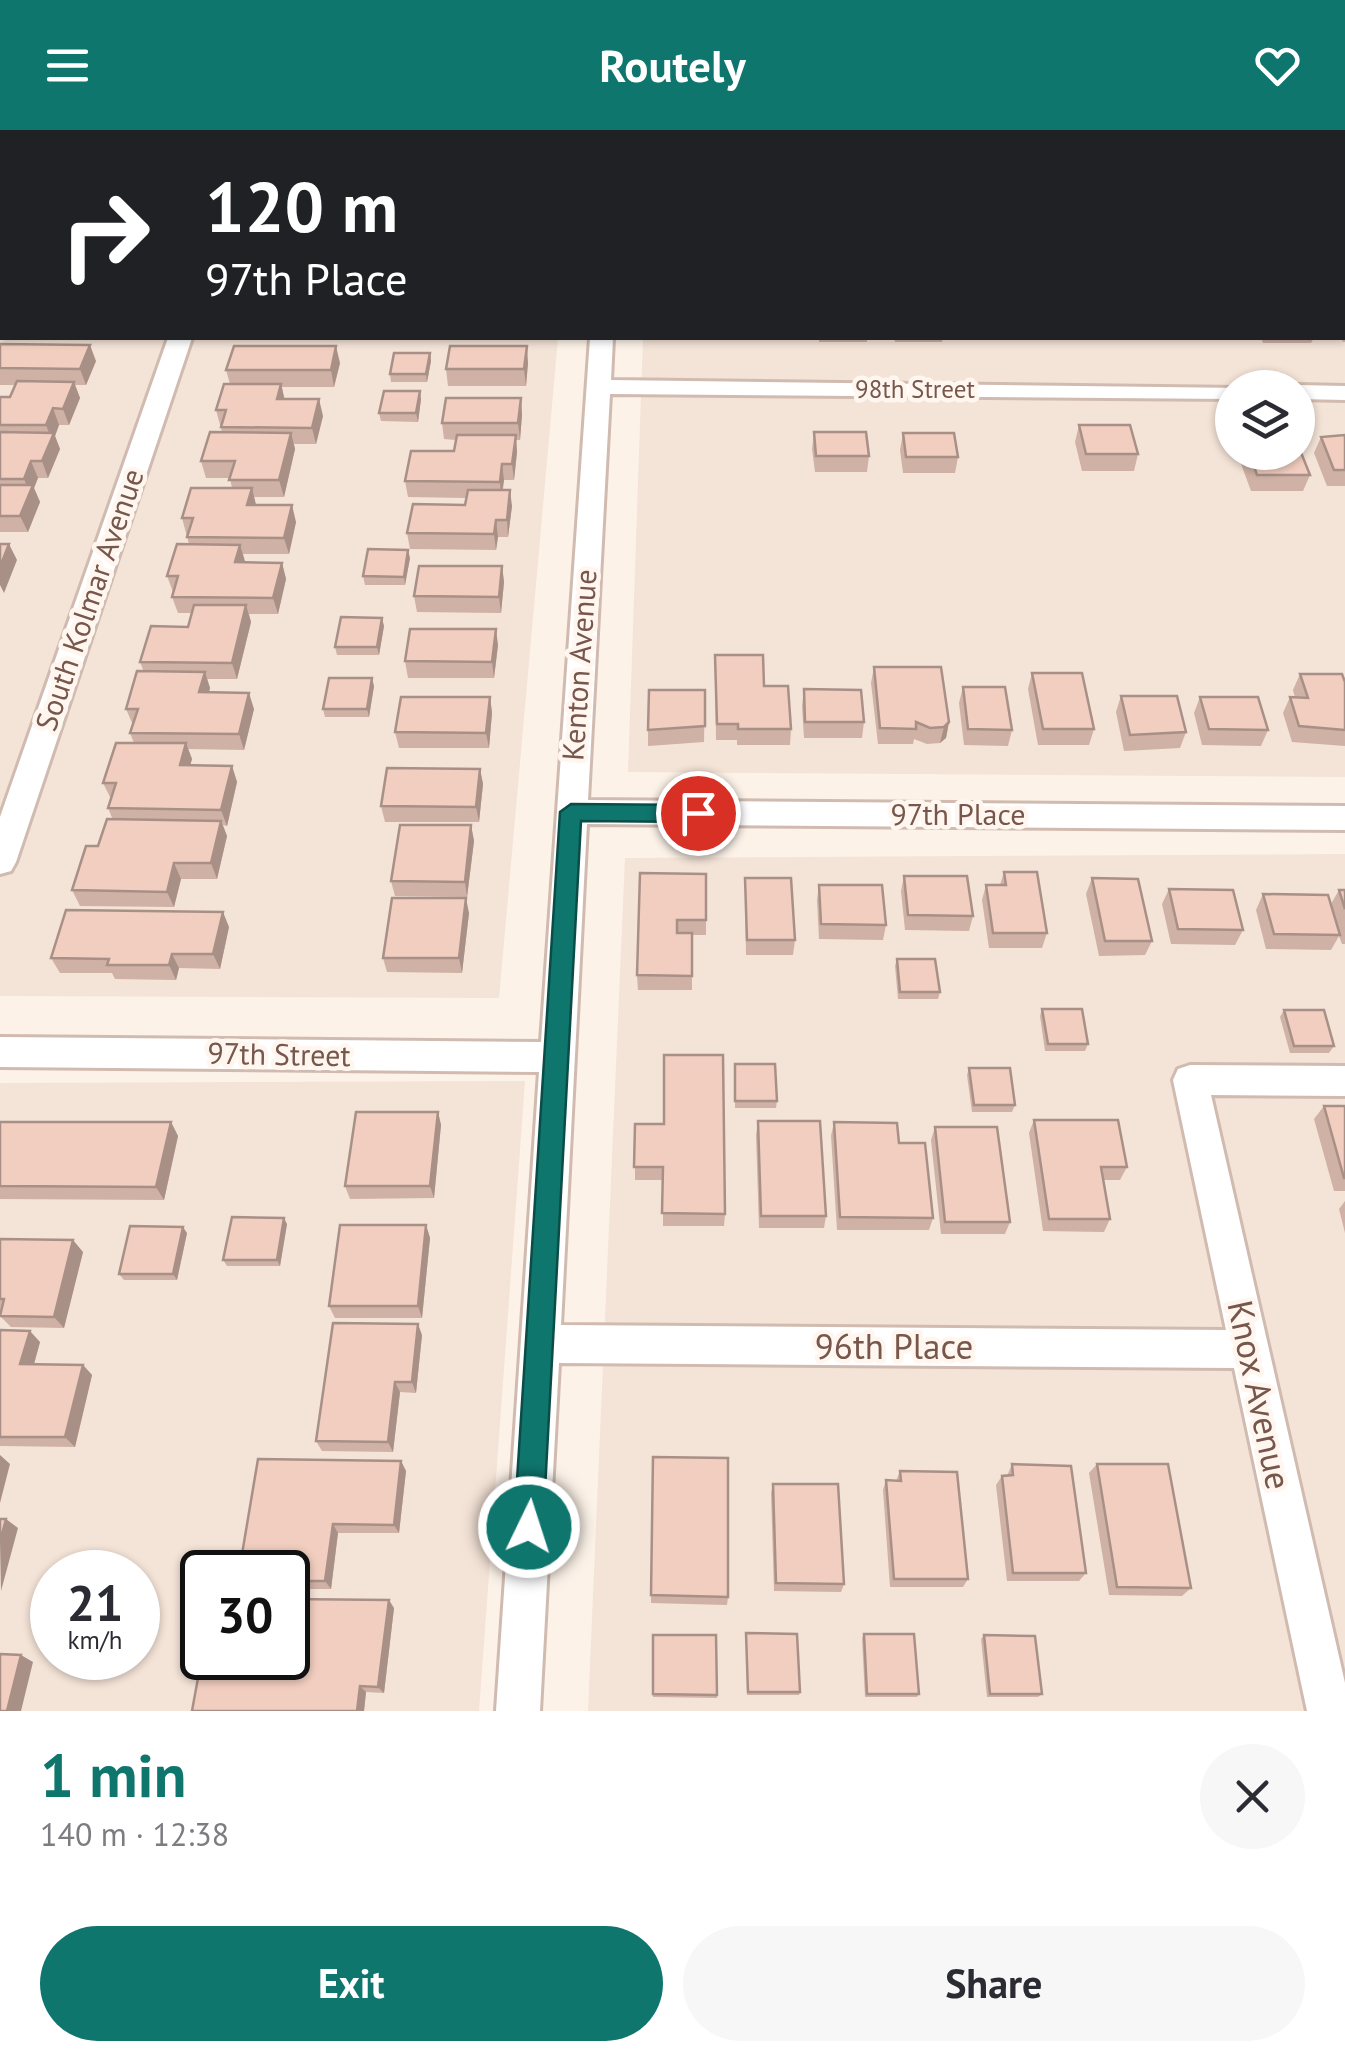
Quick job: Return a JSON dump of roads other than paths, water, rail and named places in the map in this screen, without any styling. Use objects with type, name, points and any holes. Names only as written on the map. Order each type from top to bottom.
[{"type":"street","name":"South Kolmar Avenue","points":[[0,862],[179,340]]},
{"type":"street","name":"Kenton Avenue","points":[[518,1711],[601,340]]},
{"type":"street","name":"98th Street","points":[[598,387],[1215,392]]},
{"type":"street","points":[[1315,392],[1345,393]]},
{"type":"street","name":"97th Place","points":[[571,812],[1345,818]]},
{"type":"street","name":"97th Street","points":[[0,1052],[558,1057]]},
{"type":"street","name":"Knox Avenue","points":[[1328,1711],[1190,1080],[1345,1081]]},
{"type":"street","name":"96th Place","points":[[540,1344],[1249,1349]]}]
